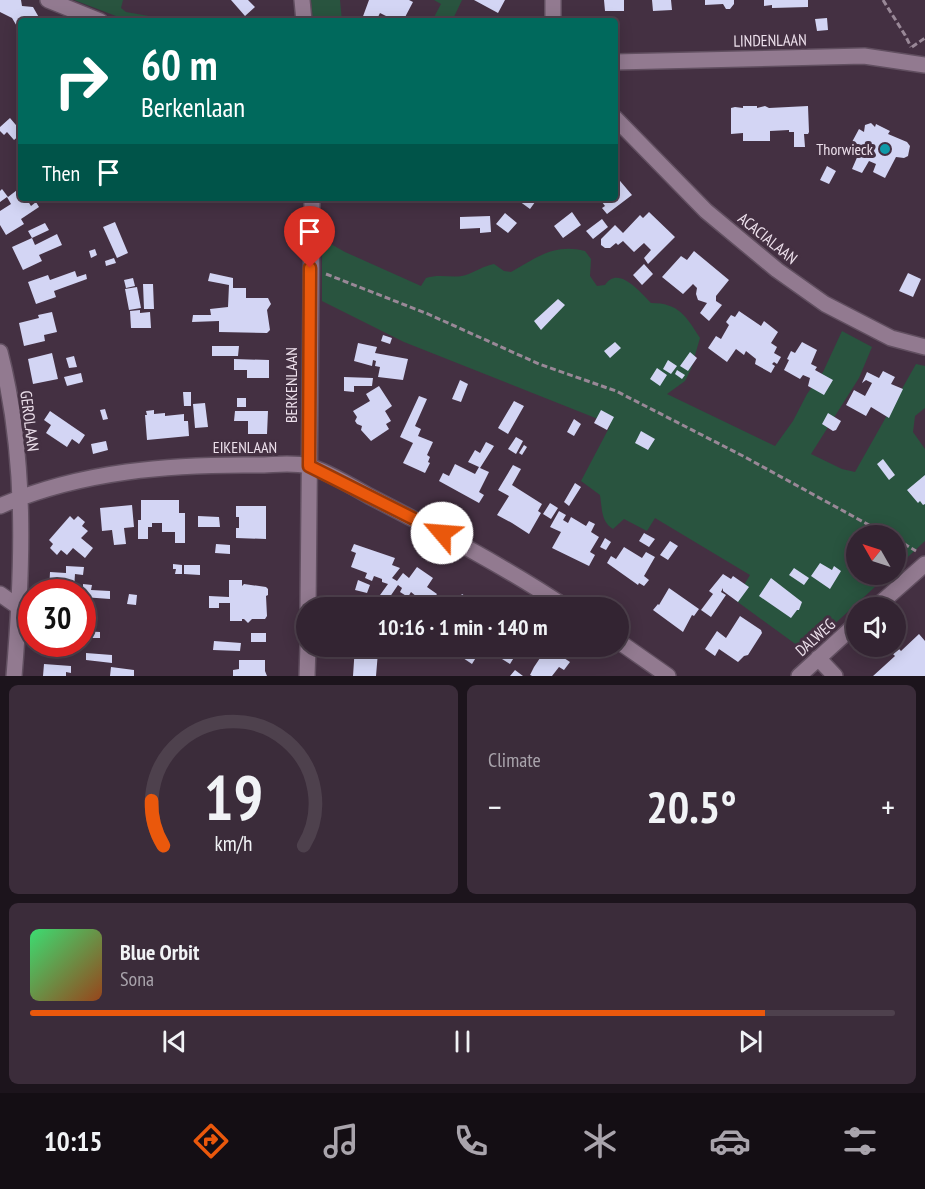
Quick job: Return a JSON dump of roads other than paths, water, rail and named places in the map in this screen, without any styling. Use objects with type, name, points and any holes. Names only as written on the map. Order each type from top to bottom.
[{"type":"street","points":[[48,0],[93,18]]},
{"type":"street","points":[[302,0],[304,18]]},
{"type":"street","points":[[553,0],[553,18]]},
{"type":"street","name":"LINDENLAAN","points":[[618,62],[864,56],[925,65]]},
{"type":"street","name":"ACACIALAAN","points":[[618,121],[706,211],[777,270],[825,304],[891,338],[925,347]]},
{"type":"street","name":"BERKENLAAN","points":[[308,597],[312,201]]},
{"type":"street","name":"GEROLAAN","points":[[0,352],[11,406],[20,498],[20,579]]},
{"type":"street","name":"EIKENLAAN","points":[[0,506],[85,478],[138,471],[214,465],[309,466],[452,538],[521,577],[551,597]]},
{"type":"street","points":[[888,597],[925,564]]},
{"type":"street","points":[[0,594],[18,607]]},
{"type":"street","name":"GEROLAAN","points":[[14,676],[18,631]]},
{"type":"street","name":"DALWEG","points":[[799,676],[846,633]]},
{"type":"street","points":[[629,649],[668,676]]},
{"type":"street","points":[[307,676],[308,657]]},
{"type":"street","points":[[818,658],[835,676]]},
{"type":"place","name":"Thorwieck","points":[[885,149]]}]
